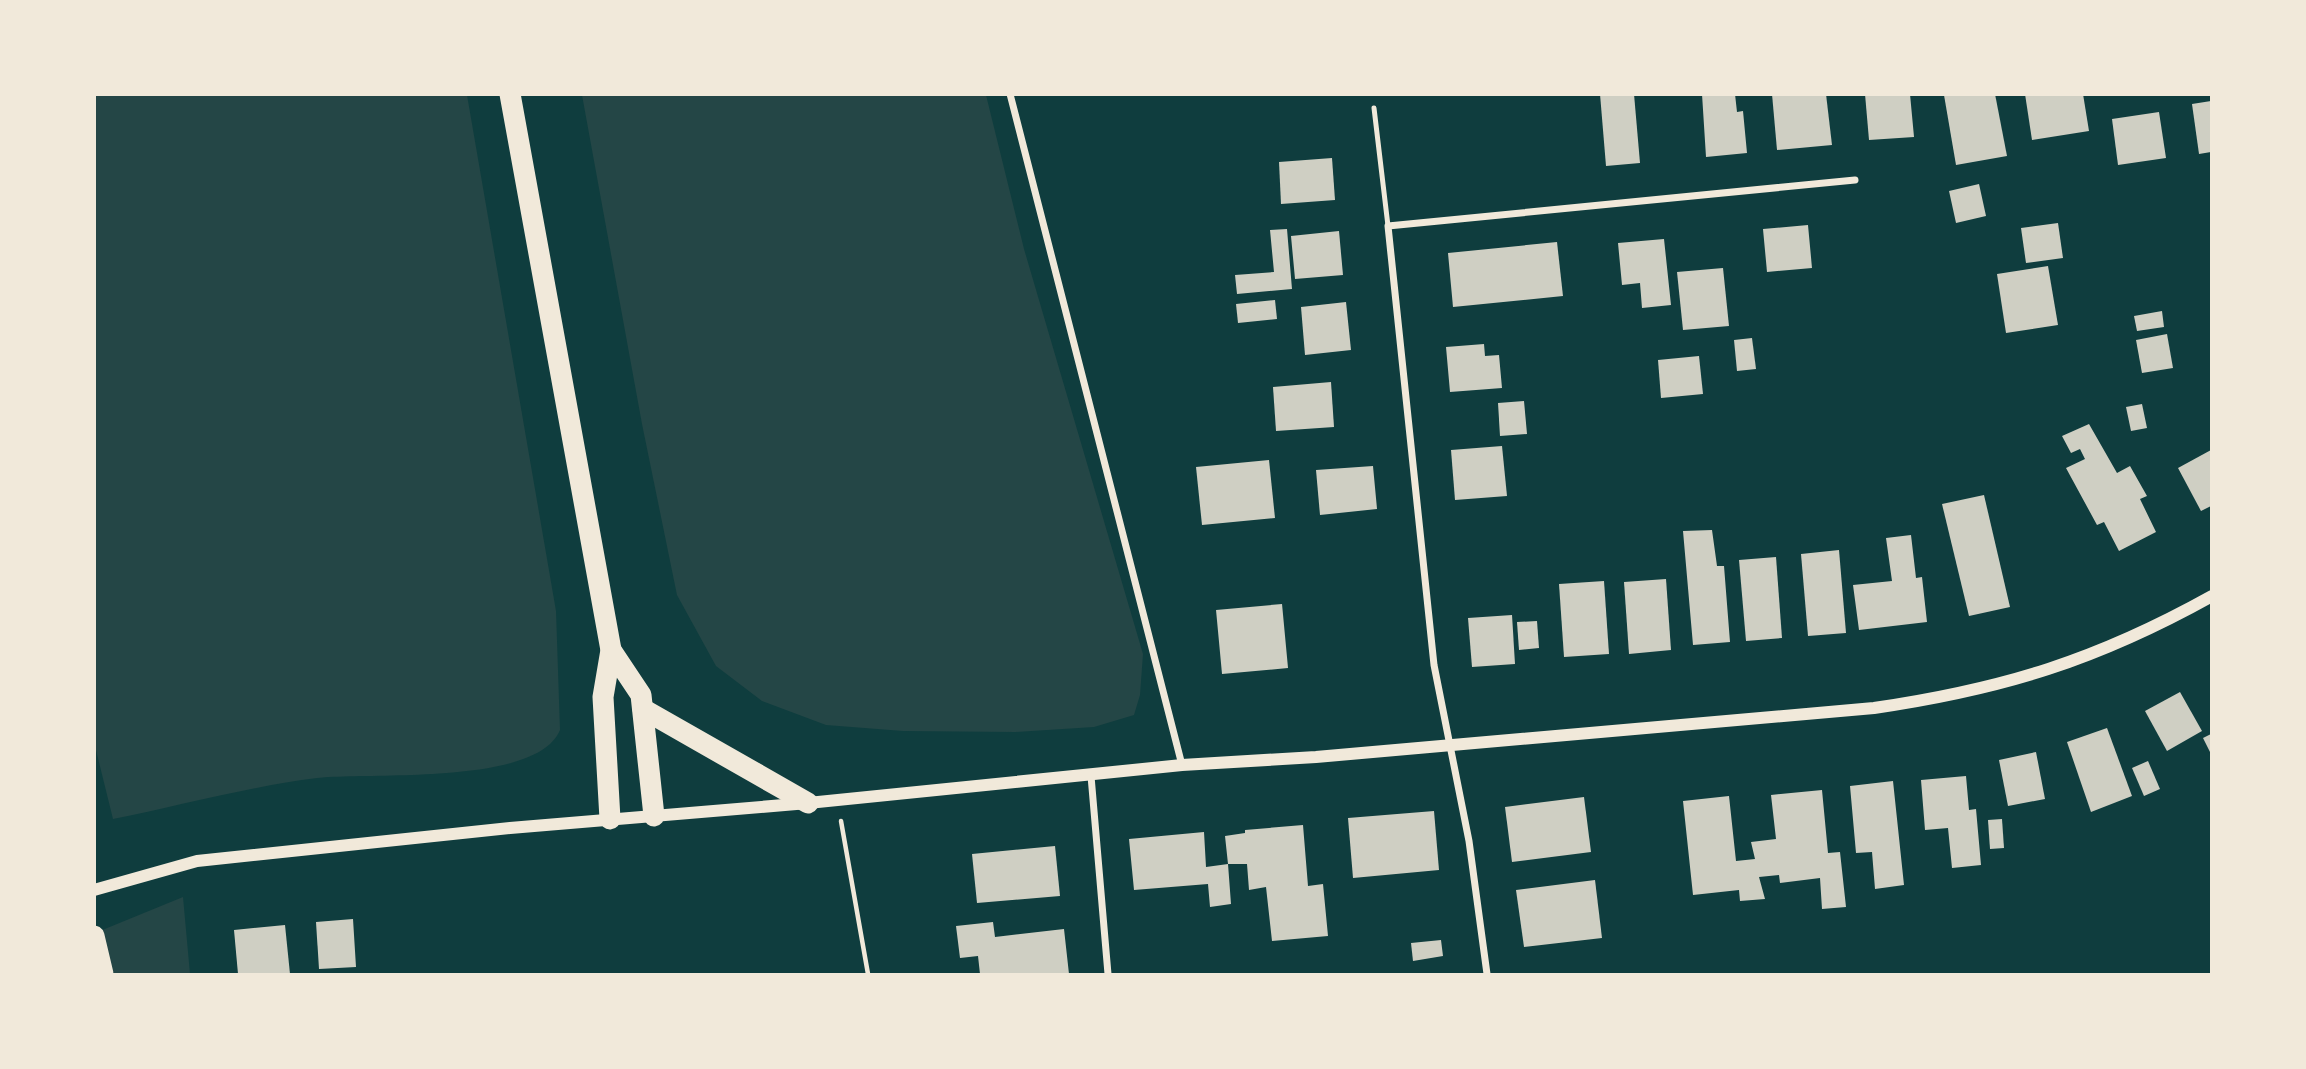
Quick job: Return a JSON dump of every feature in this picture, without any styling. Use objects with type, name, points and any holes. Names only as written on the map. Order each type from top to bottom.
[{"type":"highway","points":[[510,94],[611,650],[603,698],[610,819]]},
{"type":"highway","points":[[611,650],[641,695],[654,816]]},
{"type":"highway","points":[[643,709],[808,803]]},
{"type":"highway","points":[[94,936],[103,975]]},
{"type":"street","points":[[1010,94],[1182,765]]},
{"type":"street","points":[[1487,975],[1469,841],[1434,665],[1388,226],[1855,180]]},
{"type":"street","points":[[94,890],[197,861],[610,819],[1091,776],[1182,765],[1451,745],[1874,708],[1938,699],[2049,671],[2097,653],[2211,596]]},
{"type":"street","points":[[1091,776],[1108,975]]},
{"type":"lane","points":[[1374,108],[1388,226]]},
{"type":"path","points":[[838,800],[868,975]]},
{"type":"shaded area","points":[[94,95],[467,95],[556,611],[560,730],[545,748],[520,760],[487,768],[450,773],[317,778],[241,791],[113,819],[94,742]]},
{"type":"shaded area","points":[[582,95],[986,95],[1024,249],[1143,654],[1140,695],[1134,715],[1094,727],[1016,732],[903,731],[826,725],[762,701],[716,666],[677,595],[642,424]]},
{"type":"shaded area","points":[[183,897],[190,974],[95,974],[95,933]]},
{"type":"building","points":[[1600,94],[1634,94],[1640,163],[1606,166]]},
{"type":"building","points":[[1702,94],[1735,94],[1737,112],[1743,111],[1747,153],[1706,157]]},
{"type":"building","points":[[1772,94],[1826,94],[1832,145],[1777,150]]},
{"type":"building","points":[[1865,94],[1910,94],[1914,137],[1869,140]]},
{"type":"building","points":[[1995,94],[2007,156],[1956,165],[1944,95]]},
{"type":"building","points":[[2025,94],[2083,94],[2089,131],[2032,140]]},
{"type":"building","points":[[2211,101],[2211,152],[2199,154],[2192,104]]},
{"type":"building","points":[[2159,112],[2166,158],[2118,165],[2112,119]]},
{"type":"building","points":[[1332,158],[1335,200],[1281,204],[1279,162]]},
{"type":"building","points":[[1979,184],[1986,216],[1956,223],[1949,191]]},
{"type":"building","points":[[2058,223],[2063,258],[2026,263],[2021,228]]},
{"type":"building","points":[[1808,225],[1812,268],[1767,272],[1763,229]]},
{"type":"building","points":[[1287,229],[1292,289],[1237,294],[1235,275],[1274,272],[1270,230]]},
{"type":"building","points":[[1339,231],[1343,275],[1295,279],[1291,236]]},
{"type":"building","points":[[1664,239],[1671,305],[1642,308],[1640,283],[1622,285],[1618,243]]},
{"type":"building","points":[[1557,242],[1563,296],[1453,307],[1448,253]]},
{"type":"building","points":[[2048,266],[2058,325],[2006,333],[1997,274]]},
{"type":"building","points":[[1723,268],[1729,326],[1683,330],[1677,272]]},
{"type":"building","points":[[1275,300],[1277,319],[1238,323],[1236,304]]},
{"type":"building","points":[[1346,302],[1351,350],[1305,355],[1301,307]]},
{"type":"building","points":[[2162,311],[2164,327],[2137,331],[2134,316]]},
{"type":"building","points":[[2167,334],[2173,368],[2142,373],[2136,340]]},
{"type":"building","points":[[1752,338],[1756,369],[1737,371],[1734,340]]},
{"type":"building","points":[[1484,344],[1485,356],[1499,355],[1502,388],[1450,392],[1446,347]]},
{"type":"building","points":[[1699,356],[1703,394],[1661,398],[1658,360]]},
{"type":"building","points":[[1331,382],[1334,427],[1276,431],[1273,387]]},
{"type":"building","points":[[1524,401],[1527,434],[1500,436],[1498,403]]},
{"type":"building","points":[[2142,404],[2147,428],[2131,431],[2126,407]]},
{"type":"building","points":[[2089,424],[2117,473],[2130,466],[2147,496],[2140,499],[2156,532],[2119,551],[2104,522],[2097,525],[2066,468],[2085,459],[2080,449],[2071,453],[2062,436]]},
{"type":"building","points":[[1502,446],[1507,496],[1455,500],[1451,450]]},
{"type":"building","points":[[2211,450],[2211,506],[2201,511],[2178,468]]},
{"type":"building","points":[[1269,460],[1275,518],[1202,525],[1196,467]]},
{"type":"building","points":[[1373,466],[1377,509],[1320,515],[1316,470]]},
{"type":"building","points":[[1984,495],[2010,607],[1969,616],[1942,504]]},
{"type":"building","points":[[1712,530],[1717,566],[1724,566],[1730,642],[1693,645],[1683,531]]},
{"type":"building","points":[[1911,535],[1916,578],[1922,577],[1927,622],[1859,630],[1853,585],[1892,581],[1886,538]]},
{"type":"building","points":[[1839,550],[1846,633],[1808,636],[1801,554]]},
{"type":"building","points":[[1776,557],[1782,638],[1746,641],[1739,560]]},
{"type":"building","points":[[1666,579],[1671,650],[1629,654],[1624,582]]},
{"type":"building","points":[[1604,581],[1609,654],[1564,657],[1559,584]]},
{"type":"building","points":[[1282,604],[1288,668],[1222,674],[1216,610]]},
{"type":"building","points":[[1512,615],[1515,664],[1472,667],[1468,618]]},
{"type":"building","points":[[1537,621],[1539,648],[1519,650],[1517,622]]},
{"type":"building","points":[[2180,692],[2202,731],[2167,751],[2145,711]]},
{"type":"building","points":[[2107,728],[2132,796],[2091,812],[2067,742]]},
{"type":"building","points":[[2211,734],[2211,754],[2203,738]]},
{"type":"building","points":[[2036,752],[2045,799],[2008,806],[1999,760]]},
{"type":"building","points":[[2148,761],[2160,789],[2144,796],[2132,768]]},
{"type":"building","points":[[1966,776],[1969,810],[1976,809],[1981,865],[1952,868],[1948,828],[1925,830],[1921,780]]},
{"type":"building","points":[[1893,781],[1904,885],[1875,889],[1872,852],[1856,853],[1850,786]]},
{"type":"building","points":[[1822,790],[1828,853],[1840,852],[1846,907],[1822,909],[1820,878],[1780,883],[1779,875],[1759,877],[1765,899],[1740,901],[1739,890],[1693,895],[1683,801],[1729,796],[1736,861],[1755,859],[1751,842],[1776,839],[1771,795]]},
{"type":"building","points":[[1584,797],[1591,852],[1512,862],[1505,807]]},
{"type":"building","points":[[1434,811],[1439,870],[1353,878],[1348,818]]},
{"type":"building","points":[[2002,819],[2004,848],[1990,849],[1988,820]]},
{"type":"building","points":[[1303,825],[1308,886],[1323,884],[1328,936],[1272,941],[1266,887],[1249,890],[1247,864],[1228,864],[1225,836],[1245,833],[1245,830]]},
{"type":"building","points":[[1204,832],[1206,867],[1228,864],[1231,904],[1210,907],[1208,884],[1134,890],[1129,839]]},
{"type":"building","points":[[1055,846],[1060,896],[977,903],[972,854]]},
{"type":"building","points":[[1595,880],[1602,938],[1524,947],[1516,890]]},
{"type":"building","points":[[353,919],[356,967],[319,969],[316,922]]},
{"type":"building","points":[[993,922],[995,937],[1064,929],[1069,974],[980,974],[978,956],[960,958],[956,926]]},
{"type":"building","points":[[285,925],[290,974],[238,974],[234,930]]},
{"type":"building","points":[[1441,940],[1443,956],[1413,961],[1411,943]]}]
